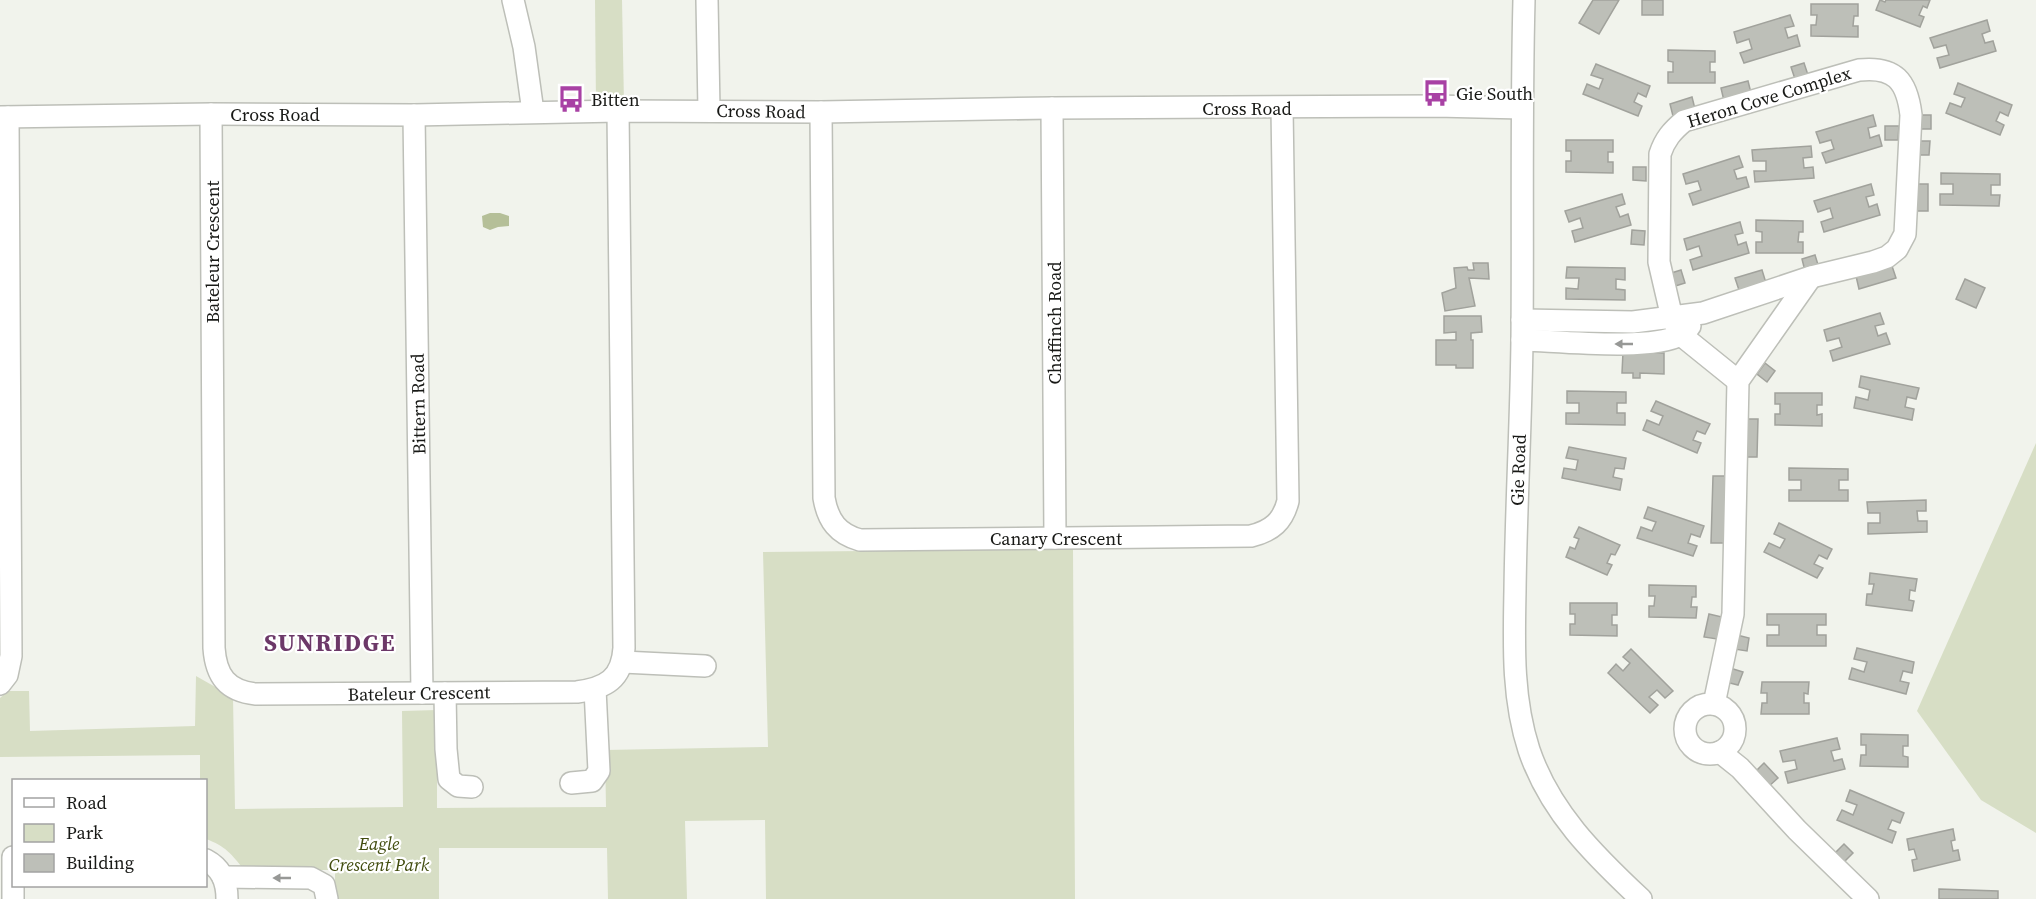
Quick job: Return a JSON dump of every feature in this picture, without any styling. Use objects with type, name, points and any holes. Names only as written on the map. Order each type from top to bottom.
[{"type":"street","points":[[513,0],[524,47],[533,112]]},
{"type":"street","points":[[707,0],[710,110]]},
{"type":"street","name":"Gie Road","points":[[1524,0],[1522,330],[1514,649],[1517,692],[1528,748],[1539,776],[1563,817],[1587,848],[1641,899]]},
{"type":"street","name":"Heron Cove Complex","points":[[1873,68],[1884,70],[1903,84],[1909,96],[1911,115],[1905,234],[1897,249],[1887,256],[1873,262],[1811,278],[1703,313],[1676,327],[1659,262],[1660,153],[1664,141],[1684,121],[1858,70],[1873,68]]},
{"type":"street","name":"Cross Road","points":[[4,117],[211,114],[414,115],[710,110],[821,112],[1052,108],[1436,106],[1522,108]]},
{"type":"street","name":"Chaffinch Road","points":[[1052,108],[1055,538]]},
{"type":"street","name":"Canary Crescent","points":[[821,112],[824,498],[828,516],[833,524],[848,536],[860,540],[1251,537],[1264,533],[1282,518],[1288,501],[1282,108]]},
{"type":"street","points":[[571,783],[592,781],[599,771],[596,689],[609,683],[623,662],[618,111]]},
{"type":"street","name":"Bateleur Crescent","points":[[211,114],[214,636],[218,671],[231,686],[245,693],[577,692],[596,689]]},
{"type":"street","name":"Bittern Road","points":[[414,115],[422,693]]},
{"type":"street","points":[[0,684],[7,675],[11,656],[4,117]]},
{"type":"street","points":[[1714,704],[1733,614],[1738,381],[1811,278]]},
{"type":"street","points":[[1522,330],[1626,344],[1664,341],[1676,327],[1738,381]]},
{"type":"street","points":[[623,662],[705,666]]},
{"type":"street","points":[[445,693],[449,779],[458,786],[472,787]]},
{"type":"street","points":[[1706,704],[1723,707],[1734,722],[1735,731],[1732,740],[1720,752],[1712,754],[1695,749],[1689,743],[1685,728],[1687,719],[1691,712],[1706,704]]},
{"type":"street","points":[[1720,752],[1740,768],[1797,830],[1868,899]]},
{"type":"street","points":[[207,861],[216,867],[223,877],[227,899]]},
{"type":"street","points":[[223,877],[311,878],[324,885],[327,899]]},
{"type":"green space","points":[[595,0],[622,0],[624,104],[596,105]]},
{"type":"green space","points":[[2036,443],[2036,833],[1981,800],[1917,711]]},
{"type":"green space","name":"Eagle Crescent Park","points":[[1073,549],[1075,899],[766,899],[765,820],[685,821],[687,899],[608,899],[607,848],[439,848],[439,899],[335,899],[335,870],[244,870],[228,851],[207,840],[207,779],[200,779],[200,755],[0,757],[0,698],[8,691],[29,691],[30,731],[195,726],[196,676],[233,697],[235,809],[403,807],[402,711],[437,710],[437,808],[606,807],[605,750],[768,747],[763,552]]},
{"type":"shaded area","points":[[490,213],[509,216],[509,226],[490,230],[483,227],[482,216]]},
{"type":"building","points":[[1593,0],[1619,0],[1599,34],[1579,23]]},
{"type":"building","points":[[1642,0],[1663,0],[1663,15],[1642,15]]},
{"type":"building","points":[[1880,0],[1885,2],[1886,0],[1930,0],[1927,8],[1923,6],[1919,15],[1924,17],[1920,27],[1876,10]]},
{"type":"building","points":[[1811,4],[1858,4],[1858,16],[1854,16],[1853,26],[1858,26],[1858,37],[1811,36],[1811,25],[1816,25],[1817,15],[1811,15]]},
{"type":"building","points":[[1790,15],[1794,26],[1785,28],[1788,38],[1797,35],[1800,46],[1744,63],[1740,53],[1752,49],[1749,39],[1737,43],[1734,32]]},
{"type":"building","points":[[1987,20],[1990,31],[1982,34],[1985,43],[1993,41],[1996,51],[1940,68],[1937,58],[1949,55],[1946,45],[1934,48],[1930,38]]},
{"type":"building","points":[[1668,50],[1715,51],[1715,62],[1710,62],[1710,72],[1715,72],[1715,83],[1668,83],[1668,72],[1673,72],[1673,62],[1668,61]]},
{"type":"building","points":[[1804,63],[1808,75],[1795,79],[1791,67]]},
{"type":"building","points":[[1596,64],[1650,86],[1646,97],[1638,93],[1634,102],[1642,106],[1638,116],[1583,94],[1587,84],[1599,89],[1603,79],[1591,75]]},
{"type":"building","points":[[1748,81],[1751,93],[1724,101],[1721,88]]},
{"type":"building","points":[[1958,83],[2012,105],[2008,116],[2000,112],[1996,121],[2004,125],[2000,135],[1946,113],[1950,103],[1961,107],[1965,98],[1954,94]]},
{"type":"building","points":[[1692,97],[1695,109],[1673,116],[1670,104]]},
{"type":"building","points":[[1873,115],[1876,126],[1868,128],[1870,138],[1879,135],[1882,146],[1826,163],[1822,153],[1834,149],[1831,140],[1820,143],[1816,132]]},
{"type":"building","points":[[1918,115],[1931,115],[1931,129],[1918,129]]},
{"type":"building","points":[[1885,126],[1899,126],[1898,140],[1885,140]]},
{"type":"building","points":[[1566,140],[1613,140],[1613,152],[1608,152],[1608,162],[1613,162],[1613,173],[1566,172],[1566,161],[1571,161],[1571,151],[1566,151]]},
{"type":"building","points":[[1917,141],[1930,141],[1929,155],[1916,155]]},
{"type":"building","points":[[1811,146],[1812,157],[1803,158],[1804,168],[1813,167],[1814,178],[1755,182],[1754,171],[1766,171],[1766,161],[1753,161],[1752,150]]},
{"type":"building","points":[[1739,156],[1743,167],[1734,170],[1737,179],[1746,177],[1749,187],[1693,205],[1689,194],[1701,190],[1698,181],[1686,184],[1683,174]]},
{"type":"building","points":[[1633,167],[1646,167],[1646,181],[1633,180]]},
{"type":"building","points":[[1941,173],[2000,174],[2000,185],[1991,185],[1991,195],[2000,195],[1999,206],[1940,205],[1940,194],[1953,194],[1953,184],[1941,184]]},
{"type":"building","points":[[1871,184],[1874,195],[1866,197],[1869,207],[1877,204],[1880,215],[1824,232],[1821,222],[1833,218],[1830,208],[1818,212],[1814,201]]},
{"type":"building","points":[[1916,184],[1928,184],[1928,211],[1915,211]]},
{"type":"building","points":[[1622,194],[1625,204],[1616,207],[1620,217],[1628,214],[1631,225],[1575,242],[1572,231],[1583,228],[1580,218],[1569,222],[1565,211]]},
{"type":"building","points":[[1756,220],[1803,221],[1803,232],[1799,232],[1798,242],[1803,242],[1803,253],[1756,253],[1756,242],[1762,242],[1762,232],[1756,231]]},
{"type":"building","points":[[1740,222],[1743,233],[1735,235],[1738,245],[1746,242],[1749,253],[1693,270],[1690,260],[1702,256],[1699,246],[1687,250],[1684,239]]},
{"type":"building","points":[[1632,230],[1645,231],[1644,245],[1631,244]]},
{"type":"building","points":[[1815,255],[1819,268],[1805,271],[1802,259]]},
{"type":"building","points":[[1473,263],[1488,263],[1489,279],[1469,278],[1475,306],[1445,311],[1442,293],[1456,288],[1454,268],[1467,267],[1468,270],[1474,270]]},
{"type":"building","points":[[1892,266],[1896,278],[1859,289],[1856,276]]},
{"type":"building","points":[[1567,267],[1625,268],[1625,280],[1616,279],[1616,289],[1625,290],[1625,300],[1566,299],[1566,288],[1578,289],[1579,278],[1566,278]]},
{"type":"building","points":[[1681,270],[1685,283],[1672,287],[1668,274]]},
{"type":"building","points":[[1762,270],[1766,283],[1739,290],[1735,278]]},
{"type":"building","points":[[1965,279],[1985,288],[1976,308],[1956,299]]},
{"type":"building","points":[[1880,313],[1884,324],[1875,326],[1878,336],[1886,333],[1890,344],[1833,361],[1830,351],[1842,347],[1839,338],[1827,341],[1824,330]]},
{"type":"building","points":[[1444,316],[1481,316],[1482,332],[1471,333],[1473,368],[1436,365],[1436,340],[1456,340],[1456,332],[1444,333]]},
{"type":"building","points":[[1623,352],[1664,353],[1664,374],[1640,373],[1640,378],[1633,378],[1633,373],[1622,373]]},
{"type":"building","points":[[1765,363],[1775,371],[1767,382],[1757,374]]},
{"type":"building","points":[[1861,376],[1919,388],[1916,399],[1907,397],[1905,407],[1914,409],[1912,420],[1854,408],[1856,397],[1868,400],[1870,390],[1859,387]]},
{"type":"building","points":[[1567,391],[1626,392],[1626,403],[1617,403],[1617,413],[1625,413],[1625,425],[1566,424],[1566,413],[1579,413],[1579,403],[1567,403]]},
{"type":"building","points":[[1775,393],[1822,393],[1822,405],[1817,405],[1817,415],[1822,414],[1822,426],[1775,425],[1775,414],[1780,414],[1780,404],[1775,404]]},
{"type":"building","points":[[1656,401],[1710,424],[1705,434],[1697,431],[1693,440],[1701,443],[1697,453],[1643,430],[1647,420],[1659,425],[1663,416],[1651,411]]},
{"type":"building","points":[[1745,419],[1758,419],[1757,457],[1744,457]]},
{"type":"building","points":[[1569,447],[1626,458],[1624,469],[1615,468],[1613,477],[1622,479],[1620,490],[1562,478],[1564,468],[1576,470],[1578,460],[1566,458]]},
{"type":"building","points":[[1789,468],[1848,469],[1848,480],[1839,480],[1839,490],[1848,490],[1848,501],[1789,501],[1789,490],[1801,490],[1801,480],[1789,480]]},
{"type":"building","points":[[1713,476],[1726,476],[1724,543],[1711,543]]},
{"type":"building","points":[[1926,500],[1926,511],[1917,511],[1918,521],[1927,521],[1927,532],[1868,534],[1868,523],[1880,523],[1880,513],[1868,513],[1867,502]]},
{"type":"building","points":[[1648,507],[1704,526],[1700,537],[1691,534],[1688,543],[1697,546],[1693,556],[1637,538],[1641,527],[1652,531],[1656,522],[1644,518]]},
{"type":"building","points":[[1779,523],[1832,549],[1827,559],[1819,555],[1814,564],[1823,568],[1817,578],[1764,552],[1769,543],[1780,548],[1785,539],[1774,534]]},
{"type":"building","points":[[1579,527],[1620,545],[1615,555],[1611,554],[1607,563],[1612,565],[1607,575],[1566,557],[1570,547],[1575,549],[1579,539],[1574,537]]},
{"type":"building","points":[[1870,573],[1917,579],[1915,591],[1910,590],[1909,600],[1914,601],[1912,611],[1866,605],[1867,594],[1872,594],[1874,584],[1869,584]]},
{"type":"building","points":[[1649,585],[1696,586],[1696,597],[1692,597],[1691,607],[1697,607],[1696,618],[1649,617],[1649,606],[1654,606],[1655,596],[1649,596]]},
{"type":"building","points":[[1570,603],[1617,603],[1617,615],[1612,615],[1612,625],[1617,625],[1617,636],[1570,635],[1570,624],[1575,624],[1575,614],[1570,614]]},
{"type":"building","points":[[1709,614],[1722,617],[1717,639],[1704,637]]},
{"type":"building","points":[[1767,614],[1826,614],[1826,625],[1817,625],[1817,635],[1826,635],[1826,646],[1767,646],[1767,635],[1779,635],[1779,625],[1767,625]]},
{"type":"building","points":[[1737,635],[1749,638],[1747,651],[1734,649]]},
{"type":"building","points":[[1857,648],[1914,662],[1912,673],[1903,671],[1900,681],[1909,683],[1906,694],[1849,679],[1852,668],[1864,672],[1867,662],[1854,659]]},
{"type":"building","points":[[1631,649],[1673,691],[1665,698],[1657,690],[1649,697],[1658,705],[1650,713],[1608,673],[1616,664],[1623,671],[1630,663],[1623,657]]},
{"type":"building","points":[[1730,668],[1743,672],[1738,685],[1726,682]]},
{"type":"building","points":[[1762,682],[1809,682],[1808,694],[1804,693],[1804,703],[1809,703],[1809,714],[1761,714],[1762,703],[1767,703],[1767,693],[1761,693]]},
{"type":"building","points":[[1861,734],[1908,735],[1908,746],[1903,746],[1903,756],[1908,757],[1908,767],[1860,766],[1861,755],[1866,755],[1866,745],[1861,745]]},
{"type":"building","points":[[1837,738],[1840,749],[1831,751],[1834,761],[1842,759],[1845,769],[1788,783],[1785,772],[1797,769],[1795,760],[1783,762],[1780,751]]},
{"type":"building","points":[[1764,763],[1778,778],[1768,787],[1755,772]]},
{"type":"building","points":[[1850,790],[1904,813],[1900,823],[1892,820],[1888,829],[1896,832],[1892,843],[1837,820],[1842,810],[1853,815],[1857,805],[1846,801]]},
{"type":"building","points":[[1953,829],[1955,840],[1951,841],[1953,851],[1958,850],[1960,860],[1914,871],[1912,860],[1917,859],[1914,849],[1909,850],[1907,839]]},
{"type":"building","points":[[1844,844],[1853,853],[1843,863],[1834,854]]},
{"type":"building","points":[[1939,889],[1998,891],[1998,899],[1939,899]]},
{"type":"place","name":"Gie South","points":[[1436,93]]},
{"type":"place","name":"Bitten","points":[[571,99]]},
{"type":"district","name":"SUNRIDGE","points":[[330,642]]}]
